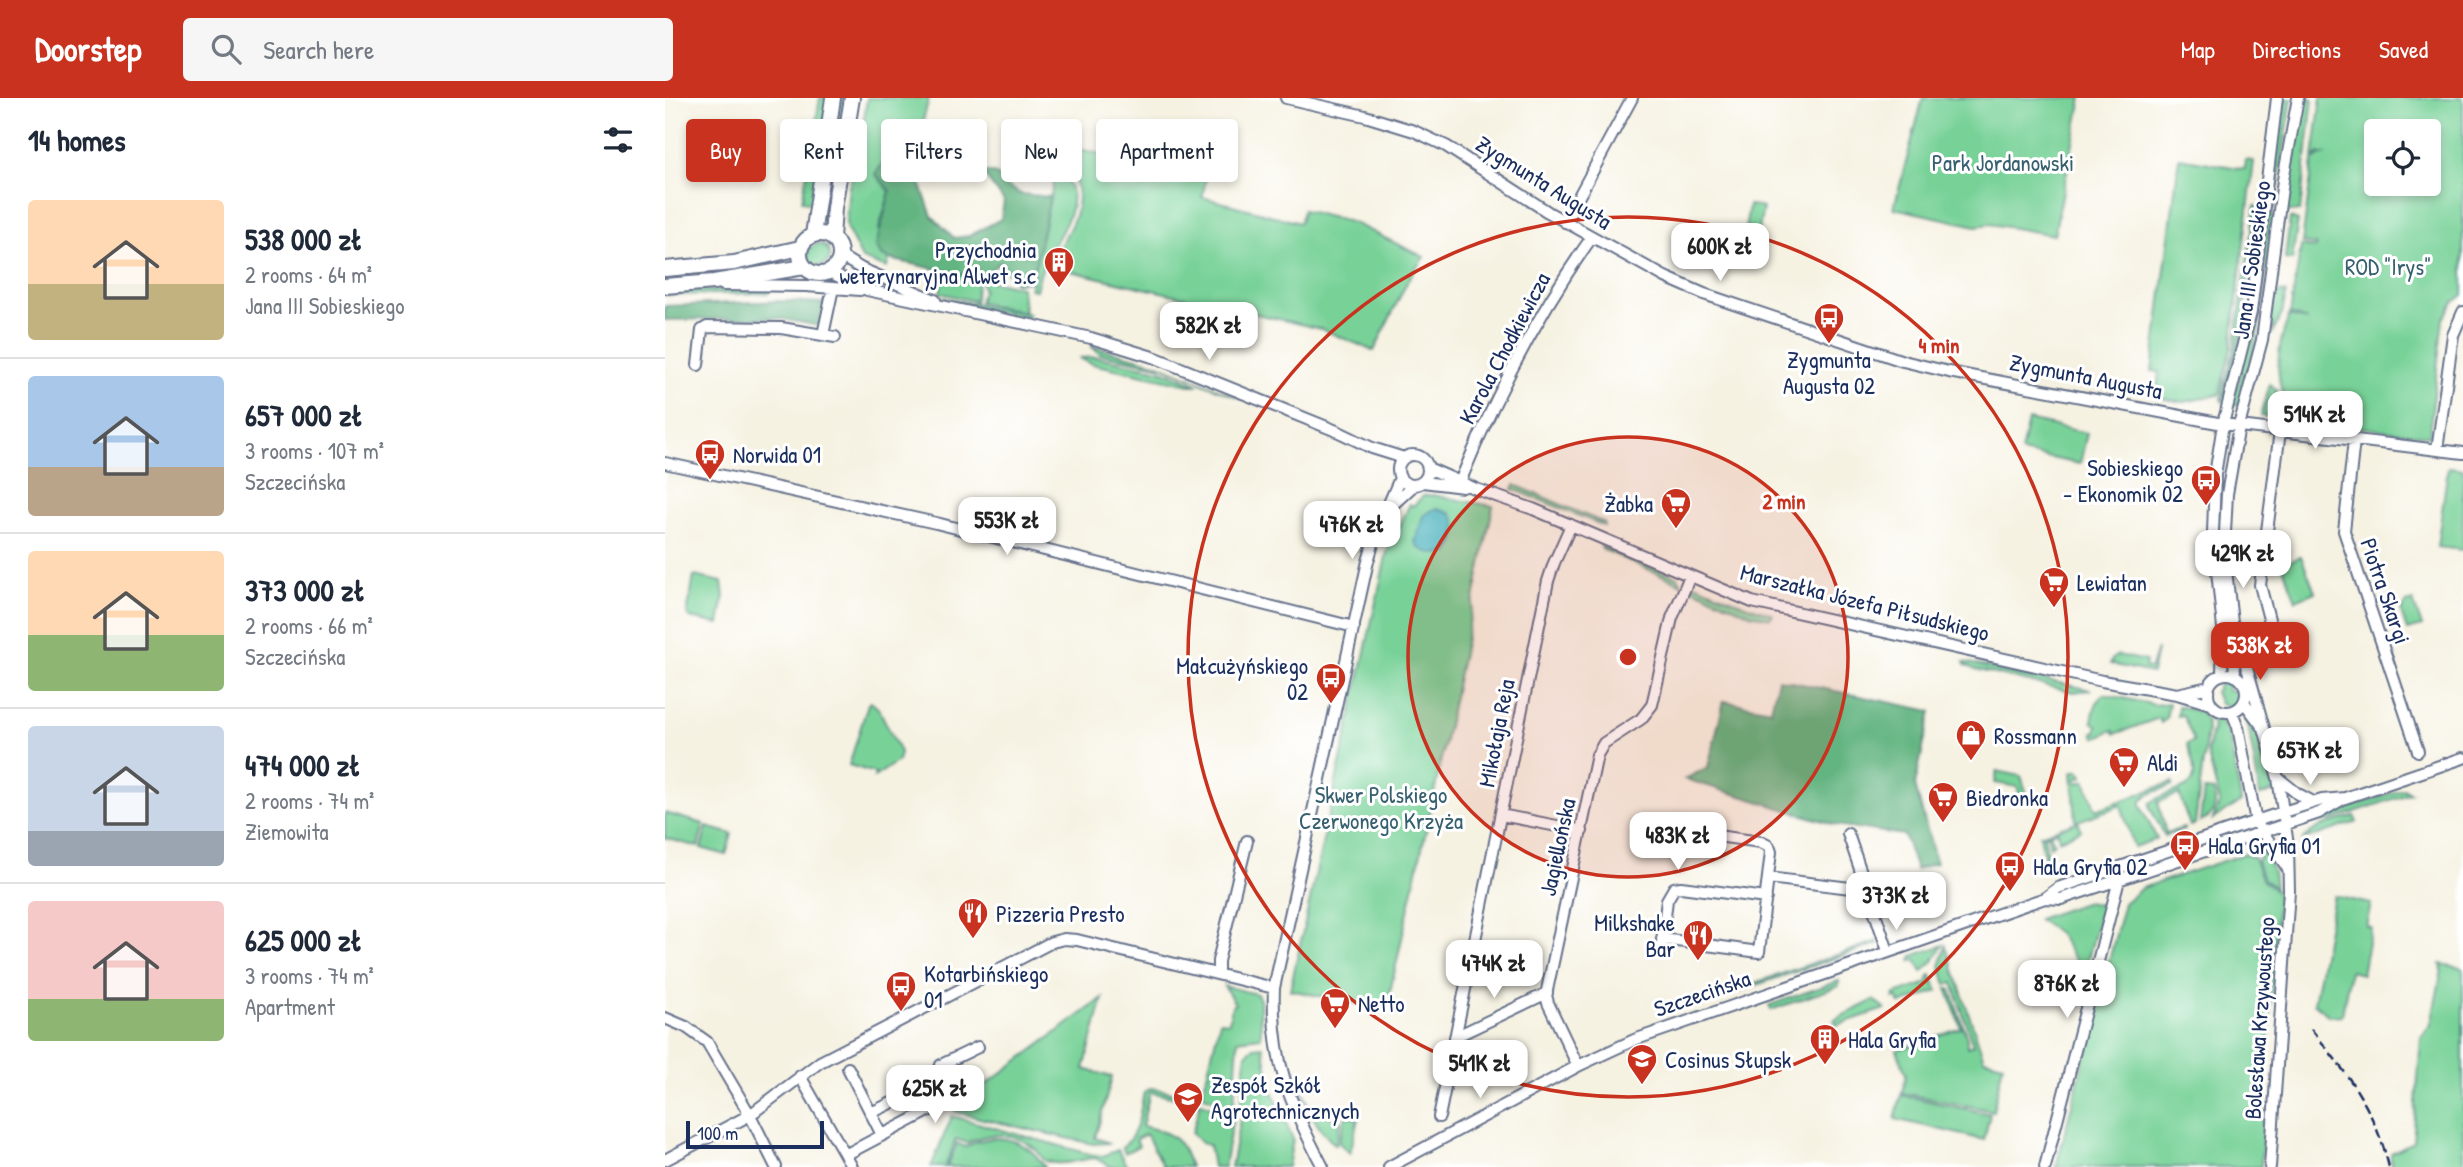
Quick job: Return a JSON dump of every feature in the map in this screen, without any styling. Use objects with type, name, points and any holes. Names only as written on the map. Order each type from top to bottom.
[{"type":"main road","points":[[813,235],[834,98]]},
{"type":"main road","points":[[832,238],[852,98]]},
{"type":"main road","points":[[813,235],[832,238],[838,246],[838,263],[829,272],[815,274],[804,267],[799,254],[803,242],[813,235]]},
{"type":"main road","points":[[665,269],[734,263],[800,248]]},
{"type":"main road","points":[[665,286],[733,279],[804,267]]},
{"type":"street","name":"Zygmunta Augusta","points":[[1286,98],[1375,119],[1433,139],[1565,222],[1685,286],[1903,361],[2223,424]]},
{"type":"street","points":[[1565,222],[1632,98]]},
{"type":"street","name":"Jana III Sobieskiego","points":[[2222,675],[2223,628],[2215,565],[2213,520],[2215,475],[2223,424],[2251,312],[2277,98]]},
{"type":"street","name":"Jana III Sobieskiego","points":[[2235,676],[2224,552],[2230,471],[2262,340],[2283,180],[2298,98]]},
{"type":"street","name":"Karola Chodkiewicza","points":[[1460,482],[1529,337],[1592,237]]},
{"type":"street","points":[[840,256],[862,269],[950,307]]},
{"type":"street","points":[[829,272],[867,290]]},
{"type":"street","points":[[682,285],[867,290],[1091,338],[1156,358],[1373,448],[1404,458],[1418,456],[1425,461],[1427,476],[1388,509]]},
{"type":"street","points":[[698,365],[702,330],[705,327],[781,328],[829,336],[833,288]]},
{"type":"street","points":[[2437,450],[2453,335],[2463,312]]},
{"type":"street","points":[[2223,424],[2463,453]]},
{"type":"street","points":[[2243,654],[2275,642],[2260,585],[2280,431]]},
{"type":"street","name":"Piotra Skargi","points":[[2354,440],[2344,519],[2345,535],[2418,751]]},
{"type":"street","points":[[1373,448],[1408,484],[1418,484]]},
{"type":"street","points":[[1323,1167],[1298,1119],[1281,1074],[1275,1041],[1274,988],[1373,544],[1388,509],[1404,458]]},
{"type":"street","points":[[665,463],[936,523],[1354,627]]},
{"type":"street","name":"Marszałka Józefa Piłsudskiego","points":[[1428,468],[1571,525],[1744,599],[2211,704]]},
{"type":"street","name":"Marszałka Józefa Piłsudskiego","points":[[1418,484],[1476,489]]},
{"type":"street","name":"Mikołaja Reja","points":[[1439,1116],[1550,574],[1571,525]]},
{"type":"street","name":"Jagiellońska","points":[[1547,993],[1597,755],[1604,743],[1640,719],[1650,708],[1671,621],[1690,576]]},
{"type":"street","name":"Jana III Sobieskiego","points":[[2233,631],[2243,654],[2279,778],[2286,825]]},
{"type":"street","points":[[2222,675],[2235,676],[2244,684],[2244,702],[2232,712],[2219,711],[2211,704],[2209,687],[2213,680],[2222,675]]},
{"type":"street","name":"Marszałka Józefa Piłsudskiego","points":[[2176,694],[2209,687]]},
{"type":"street","name":"Jana III Sobieskiego","points":[[2244,702],[2266,731]]},
{"type":"street","points":[[2232,712],[2238,727],[2256,822],[2289,871]]},
{"type":"street","name":"Szczecińska","points":[[1389,1167],[1578,1066],[1669,1026],[2045,898],[2058,888],[2283,812],[2313,802],[2345,798],[2463,758]]},
{"type":"street","points":[[2279,778],[2298,794],[2313,802]]},
{"type":"street","name":"Szczecińska","points":[[2045,898],[2061,899],[2119,881],[2286,825],[2326,810],[2345,798]]},
{"type":"street","points":[[1501,815],[1582,831]]},
{"type":"street","name":"Bolesława Krzywoustego","points":[[2270,1167],[2289,871],[2286,825]]},
{"type":"street","points":[[1673,830],[1766,844],[1771,852],[1766,898],[1759,952],[1662,945],[1667,900],[1675,888],[1766,898]]},
{"type":"street","points":[[1848,834],[1888,951]]},
{"type":"street","points":[[1218,973],[1218,961],[1247,841]]},
{"type":"street","points":[[2045,1167],[2122,867]]},
{"type":"street","points":[[1768,878],[1867,890]]},
{"type":"street","points":[[665,1160],[750,1115],[800,1076],[856,1042],[1052,942],[1077,940],[1274,988]]},
{"type":"street","points":[[1455,1037],[1547,993],[1547,1000],[1578,1066]]},
{"type":"street","points":[[665,1018],[686,1027],[707,1042],[750,1115],[776,1167]]},
{"type":"street","points":[[871,1113],[935,1081],[941,1065],[978,1047]]},
{"type":"street","points":[[848,1068],[882,1135]]},
{"type":"street","points":[[800,1076],[852,1167]]},
{"type":"street","points":[[845,1154],[936,1107],[926,1086]]},
{"type":"green space","points":[[820,98],[828,98],[825,119],[816,119]]},
{"type":"green space","points":[[839,98],[846,98],[843,119],[836,119]]},
{"type":"green space","points":[[867,98],[929,98],[923,119],[881,119],[881,182],[890,182],[879,228],[881,255],[889,259],[887,268],[862,259],[846,227],[850,182],[867,182],[867,119],[864,119]]},
{"type":"green space","name":"Park Jordanowski","points":[[1923,98],[2082,98],[2054,235],[1990,224],[1976,226],[1894,208]]},
{"type":"green space","points":[[2282,98],[2292,98],[2274,210],[2269,203]]},
{"type":"green space","points":[[2303,98],[2313,98],[2300,211],[2284,211]]},
{"type":"green space","name":"ROD \"Irys\"","points":[[2321,98],[2463,98],[2463,295],[2454,302],[2443,319],[2429,436],[2293,419],[2287,406],[2279,381],[2279,356],[2289,316],[2307,320],[2290,314],[2301,246],[2316,248],[2316,245],[2302,243],[2313,161],[2327,154],[2319,154],[2313,158]]},
{"type":"green space","points":[[1082,150],[1096,153],[1096,182],[1205,182],[1202,197],[1300,223],[1303,210],[1354,223],[1424,257],[1408,280],[1374,351],[1321,329],[1048,266],[1076,213],[1075,182],[1082,182]]},
{"type":"green space","points":[[2179,158],[2245,169],[2246,160],[2254,161],[2231,349],[2220,393],[2184,402],[2156,398],[2159,372],[2152,371]]},
{"type":"green space","points":[[881,166],[881,181],[875,174]]},
{"type":"green space","points":[[987,172],[996,174],[1001,182],[1021,194],[1050,197],[1032,281],[1015,283],[1000,262],[981,279],[881,255],[876,246],[890,191],[882,182],[920,182],[932,216],[954,238],[969,236],[1001,219],[1004,201],[987,179]]},
{"type":"green space","points":[[805,182],[816,182],[813,203],[802,201]]},
{"type":"green space","points":[[826,182],[833,182],[829,205],[823,204]]},
{"type":"green space","points":[[1054,182],[1068,182],[1072,193],[1070,211],[1043,267],[1036,290],[1030,289]]},
{"type":"green space","points":[[1749,205],[1763,208],[1756,245],[1743,242]]},
{"type":"green space","points":[[2255,206],[2258,206],[2241,336],[2223,402],[2221,399],[2234,351]]},
{"type":"green space","points":[[2268,208],[2274,216],[2258,333],[2239,406],[2233,404],[2254,319]]},
{"type":"green space","points":[[2290,218],[2298,221],[2292,260],[2285,259]]},
{"type":"green space","points":[[815,244],[823,244],[830,251],[830,259],[823,266],[815,266],[808,259],[808,251]]},
{"type":"green space","points":[[947,272],[978,278],[975,301],[940,293],[943,274]]},
{"type":"green space","points":[[981,279],[1021,287],[1025,312],[979,302],[983,290]]},
{"type":"green space","points":[[769,289],[769,293],[665,295],[665,291]]},
{"type":"green space","points":[[2280,292],[2286,293],[2282,314],[2273,332],[2271,316],[2274,298]]},
{"type":"green space","points":[[943,298],[1029,314],[1028,318],[974,308]]},
{"type":"green space","points":[[784,301],[823,303],[819,326],[778,318],[665,320],[665,306]]},
{"type":"green space","points":[[1091,346],[1155,363],[1242,399],[1164,367],[1100,354]]},
{"type":"green space","points":[[1097,357],[1163,371],[1198,385],[1092,364],[1079,358]]},
{"type":"green space","points":[[2270,384],[2276,389],[2290,420],[2261,416]]},
{"type":"green space","points":[[2028,420],[2087,433],[2080,464],[2021,452]]},
{"type":"green space","points":[[2448,467],[2463,469],[2463,550],[2437,547]]},
{"type":"green space","points":[[1515,485],[1604,523],[1604,526],[1513,489]]},
{"type":"green space","name":"Skwer Polskiego Czerwonego Krzyża","points":[[1432,495],[1493,506],[1433,799],[1386,1010],[1290,990],[1387,552],[1410,504],[1413,506],[1423,496]]},
{"type":"green space","points":[[1601,546],[1678,577],[1682,584],[1602,549]]},
{"type":"green space","points":[[2301,556],[2315,592],[2296,600],[2282,565]]},
{"type":"green space","points":[[694,576],[722,582],[724,596],[719,624],[690,618],[687,614]]},
{"type":"green space","points":[[1695,584],[1773,615],[1770,618],[1750,614],[1689,587]]},
{"type":"green space","points":[[2413,601],[2422,626],[2407,630],[2401,612],[2406,603]]},
{"type":"green space","points":[[2157,649],[2152,673],[2110,664],[2118,655],[2146,661],[2145,667],[2151,668]]},
{"type":"green space","points":[[1964,662],[2091,690],[2073,692],[1974,669]]},
{"type":"green space","points":[[1778,679],[1931,711],[1915,785],[1936,863],[1916,870],[1904,835],[1836,825],[1685,779],[1708,767],[1724,701],[1771,710]]},
{"type":"green space","points":[[2231,679],[2227,690],[2234,691],[2237,682],[2243,693],[2240,702],[2228,707],[2220,704],[2215,692],[2222,681]]},
{"type":"green space","points":[[2104,694],[2155,705],[2169,703],[2166,719],[2161,723],[2159,718],[2115,734],[2113,730],[2095,738],[2093,732],[2096,732],[2097,725],[2092,722],[2093,714]]},
{"type":"green space","points":[[871,702],[879,709],[900,752],[898,761],[874,777],[875,773],[849,765],[868,704]]},
{"type":"green space","points":[[2178,706],[2201,712],[2207,731],[2195,824],[2190,826],[2179,794],[2158,802],[2166,833],[2184,828],[2165,836],[2150,803],[2188,786],[2194,773],[2187,744],[2194,741],[2183,715],[2177,716]]},
{"type":"green space","points":[[2245,711],[2264,749],[2274,791],[2260,796],[2248,725],[2242,712]]},
{"type":"green space","points":[[2207,713],[2224,726],[2229,735],[2241,800],[2213,819],[2220,802],[2207,752],[2213,726]]},
{"type":"green space","points":[[2079,770],[2083,776],[2076,779],[2078,783],[2085,781],[2096,810],[2172,782],[2173,785],[2147,795],[2141,801],[2141,807],[2157,839],[2134,847],[2121,805],[2078,821],[2081,830],[2059,840],[2058,831],[2050,833],[2054,843],[2050,846],[2048,834],[2044,835],[2050,870],[2047,870],[2040,835],[2076,822],[2072,772]]},
{"type":"green space","points":[[1997,771],[2021,776],[2028,797],[2019,796],[2018,787],[1995,783]]},
{"type":"green space","points":[[2403,789],[2411,793],[2328,821],[2324,820],[2323,817]]},
{"type":"green space","points":[[2204,790],[2214,791],[2215,806],[2212,814],[2200,822]]},
{"type":"green space","points":[[665,813],[704,824],[698,847],[665,838]]},
{"type":"green space","points":[[2354,816],[2357,822],[2303,840],[2319,828]]},
{"type":"green space","points":[[707,827],[732,834],[726,855],[701,848]]},
{"type":"green space","points":[[2265,850],[2273,872],[2275,888],[2263,879],[2257,861]]},
{"type":"green space","points":[[2244,854],[2254,858],[2263,881],[2278,892],[2261,1167],[2056,1167],[2124,903],[2142,888]]},
{"type":"green space","points":[[2334,896],[2371,904],[2366,926],[2371,927],[2362,974],[2350,971],[2342,1015],[2329,1016],[2314,1003]]},
{"type":"green space","points":[[2087,902],[2101,905],[2102,908],[2084,973],[2058,933],[2038,919]]},
{"type":"green space","points":[[1878,941],[1877,944],[1724,996],[1722,994]]},
{"type":"green space","points":[[1943,945],[1934,960],[1922,972],[1916,960],[1911,961],[1912,956]]},
{"type":"green space","points":[[1946,946],[1984,1059],[2003,1064],[1993,1111],[1902,1093],[1906,1074],[1897,1050],[1961,1028],[1947,988],[1951,990],[1967,1038],[1967,1047],[1973,1045],[1953,983],[1946,984],[1940,966]]},
{"type":"green space","points":[[2441,964],[2463,968],[2463,1167],[2391,1167],[2391,1153],[2413,1142],[2421,1037],[2431,1024]]},
{"type":"green space","points":[[1930,975],[1938,991],[1900,1004],[1897,997],[1894,998],[1895,994],[1928,983]]},
{"type":"green space","points":[[1839,981],[1839,986],[1771,1010],[1769,1005]]},
{"type":"green space","points":[[1224,986],[1257,994],[1260,1000],[1261,1037],[1238,1040],[1234,1102],[1229,1106],[1202,1095],[1220,1021],[1229,1022],[1232,1006],[1235,1004]]},
{"type":"green space","points":[[1103,998],[1084,1069],[1112,1077],[1095,1138],[1110,1143],[1093,1144],[955,1111],[957,1106]]},
{"type":"green space","points":[[1874,1000],[1885,1009],[1837,1025],[1834,1020]]},
{"type":"green space","points":[[1263,1046],[1271,1088],[1293,1139],[1288,1167],[1231,1167],[1240,1119],[1246,1054],[1254,1047]]},
{"type":"green space","points":[[1294,1069],[1311,1110],[1341,1120],[1336,1145],[1315,1120]]},
{"type":"green space","points":[[1151,1088],[1185,1095],[1233,1117],[1224,1167],[1213,1167],[1209,1145],[1201,1143],[1192,1133],[1200,1104],[1150,1092],[1142,1126],[1168,1134],[1179,1142],[1190,1167],[1163,1167],[1146,1134],[1136,1139],[1139,1146],[1125,1153],[1122,1147],[1135,1129],[1144,1092]]},
{"type":"green space","points":[[1901,1095],[1990,1114],[1984,1140],[1895,1119]]},
{"type":"green space","points":[[1346,1115],[1358,1119],[1350,1153],[1339,1143]]},
{"type":"green space","points":[[952,1116],[1093,1155],[1103,1156],[1118,1150],[1127,1167],[1111,1167],[1095,1158],[1052,1163],[1045,1160],[1028,1143],[1011,1136],[993,1135],[967,1143],[956,1139],[945,1167],[931,1167]]},
{"type":"green space","points":[[993,1138],[1023,1145],[1035,1154],[1045,1167],[947,1167],[957,1143],[965,1147]]},
{"type":"water","points":[[1436,508],[1451,513],[1456,523],[1454,544],[1448,553],[1438,554],[1420,549],[1415,542],[1423,516]]},
{"type":"railway","points":[[2311,1029],[2359,1094],[2376,1128],[2389,1167]]},
{"type":"place","name":"Przychodnia weterynaryjna Alwet s.c","points":[[1059,289]]},
{"type":"place","name":"Zygmunta Augusta 02","points":[[1829,345]]},
{"type":"place","name":"Norwida 01","points":[[710,481]]},
{"type":"place","name":"Sobieskiego - Ekonomik 02","points":[[2206,507]]},
{"type":"place","name":"Żabka","points":[[1676,530]]},
{"type":"place","name":"Lewiatan","points":[[2054,609]]},
{"type":"place","name":"Małcużyńskiego 02","points":[[1331,705]]},
{"type":"place","name":"Rossmann","points":[[1971,762]]},
{"type":"place","name":"Aldi","points":[[2124,789]]},
{"type":"place","name":"Biedronka","points":[[1943,824]]},
{"type":"place","name":"Hala Gryfia 01","points":[[2185,872]]},
{"type":"place","name":"Hala Gryfia 02","points":[[2010,893]]},
{"type":"place","name":"Pizzeria Presto","points":[[973,940]]},
{"type":"place","name":"Milkshake Bar","points":[[1698,962]]},
{"type":"place","name":"Kotarbińskiego 01","points":[[901,1013]]},
{"type":"place","name":"Netto","points":[[1335,1030]]},
{"type":"place","name":"Hala Gryfia","points":[[1825,1066]]},
{"type":"place","name":"Cosinus Słupsk","points":[[1642,1086]]},
{"type":"place","name":"Zespół Szkół Agrotechnicznych","points":[[1188,1124]]}]
